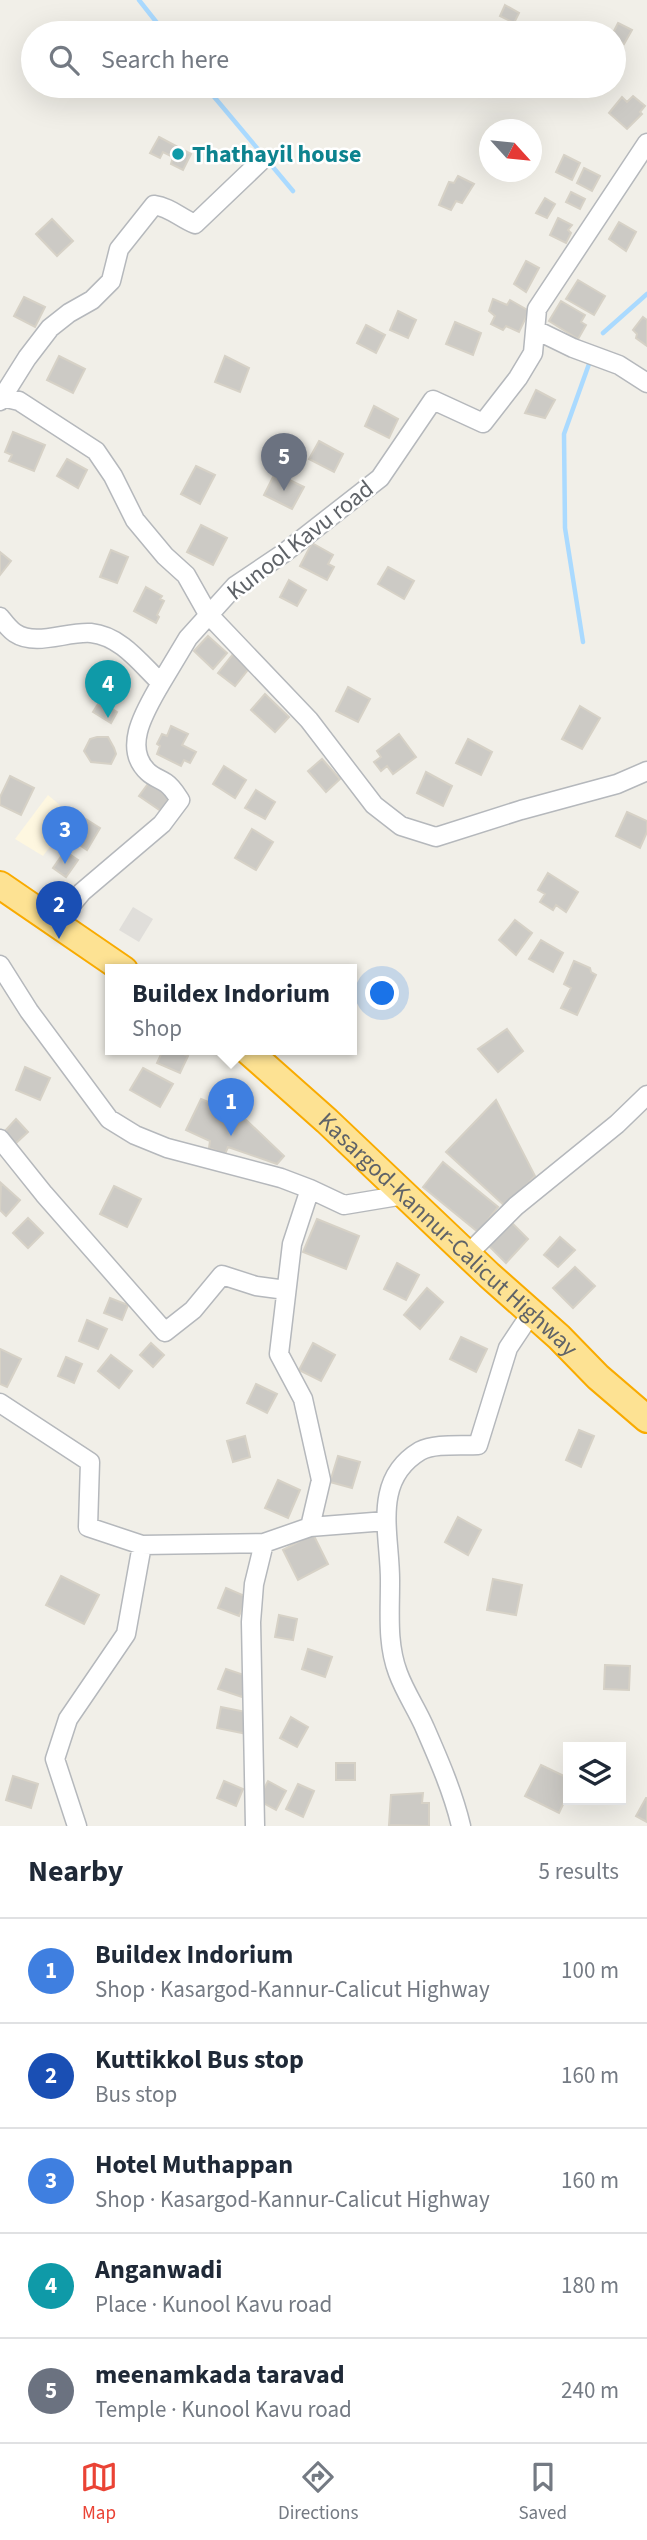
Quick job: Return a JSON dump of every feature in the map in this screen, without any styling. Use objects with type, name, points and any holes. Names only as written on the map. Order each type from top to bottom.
[{"type":"highway","points":[[0,886],[115,964]]},
{"type":"highway","name":"Kasargod-Kannur-Calicut Highway","points":[[253,1055],[532,1312],[598,1377],[647,1419]]},
{"type":"street","name":"Kunool Kavu road","points":[[56,923],[82,892],[162,824],[180,800],[168,784],[148,772],[136,758],[135,744],[143,715],[188,638],[235,586],[284,553],[380,478],[433,400],[483,423],[518,378],[533,353],[537,309],[647,143]]},
{"type":"street","points":[[262,160],[195,224],[180,218],[166,206],[154,205],[119,249],[111,281],[92,300],[68,313],[50,328],[1,399],[19,401],[96,451],[113,476],[135,520],[165,556],[187,575],[208,614],[309,720],[374,805],[401,826],[436,837],[534,806],[617,784],[647,771]]},
{"type":"street","points":[[536,330],[573,348],[619,365],[647,383]]},
{"type":"street","points":[[0,617],[16,634],[36,639],[91,633],[116,643],[136,656],[161,683]]},
{"type":"street","points":[[0,965],[29,1011],[109,1119],[135,1135],[167,1148],[281,1178],[344,1205],[404,1195]]},
{"type":"street","points":[[467,1255],[516,1206],[617,1124],[647,1095]]},
{"type":"street","points":[[0,1139],[44,1194],[165,1332],[193,1310],[222,1275],[257,1286],[286,1290]]},
{"type":"street","points":[[310,1189],[292,1244],[279,1354],[303,1399],[321,1480],[310,1527]]},
{"type":"street","points":[[461,1826],[457,1808],[424,1725],[397,1672],[388,1616],[391,1581],[385,1511],[392,1482],[407,1461],[423,1450],[478,1445],[508,1348],[532,1312]]},
{"type":"street","points":[[0,1403],[90,1462],[88,1527],[142,1545],[264,1543],[310,1527],[386,1521]]},
{"type":"street","points":[[255,1826],[251,1622],[254,1584],[264,1543]]},
{"type":"street","points":[[77,1826],[55,1759],[68,1719],[127,1634],[142,1545]]},
{"type":"shaded area","points":[[48,795],[73,816],[43,856],[15,839]]},
{"type":"shaded area","points":[[133,907],[153,919],[139,942],[119,930]]},
{"type":"building","points":[[505,5],[519,13],[515,21],[500,16]]},
{"type":"building","points":[[626,27],[632,30],[626,40]]},
{"type":"building","points":[[633,96],[645,106],[640,112],[642,114],[627,129],[609,113],[621,98],[627,102]]},
{"type":"building","name":"Thathayil house","points":[[159,137],[191,154],[183,170],[171,164],[173,157],[163,152],[160,158],[150,153]]},
{"type":"building","points":[[564,155],[580,163],[572,180],[556,172]]},
{"type":"building","points":[[584,168],[600,176],[592,191],[577,183]]},
{"type":"building","points":[[458,176],[474,184],[462,203],[456,201],[451,210],[439,205],[449,182],[454,183]]},
{"type":"building","points":[[571,192],[585,199],[580,209],[566,202]]},
{"type":"building","points":[[545,198],[555,204],[547,218],[536,213]]},
{"type":"building","points":[[558,218],[572,225],[568,230],[571,233],[566,243],[550,235]]},
{"type":"building","points":[[52,219],[73,241],[57,256],[36,234]]},
{"type":"building","points":[[619,222],[636,232],[626,251],[609,239]]},
{"type":"building","points":[[526,261],[539,268],[526,292],[514,284]]},
{"type":"building","points":[[578,280],[605,296],[594,315],[566,299]]},
{"type":"building","points":[[24,297],[45,307],[35,327],[14,316]]},
{"type":"building","points":[[493,299],[507,305],[510,300],[529,311],[519,332],[506,326],[503,330],[491,324],[495,316],[489,311]]},
{"type":"building","points":[[561,301],[585,315],[581,322],[586,325],[578,339],[549,321]]},
{"type":"building","points":[[398,311],[416,320],[408,338],[390,330]]},
{"type":"building","points":[[643,317],[647,320],[647,346],[636,338],[637,334],[633,330]]},
{"type":"building","points":[[455,322],[481,333],[473,355],[446,344]]},
{"type":"building","points":[[366,325],[385,335],[376,353],[357,343]]},
{"type":"building","points":[[59,356],[85,369],[73,393],[47,380]]},
{"type":"building","points":[[225,356],[249,368],[240,392],[215,382]]},
{"type":"building","points":[[536,390],[555,400],[545,418],[525,413]]},
{"type":"building","points":[[374,406],[398,419],[389,438],[365,426]]},
{"type":"building","points":[[13,432],[45,445],[34,471],[9,461],[12,455],[5,452]]},
{"type":"building","points":[[319,441],[343,454],[334,472],[309,459]]},
{"type":"building","points":[[67,459],[87,470],[78,488],[57,476]]},
{"type":"building","points":[[196,466],[215,475],[200,504],[181,494]]},
{"type":"building","points":[[275,473],[304,487],[292,509],[264,495]]},
{"type":"building","points":[[201,525],[227,538],[213,565],[187,552]]},
{"type":"building","points":[[312,543],[333,555],[328,564],[334,567],[327,580],[300,566]]},
{"type":"building","points":[[111,550],[128,557],[117,583],[100,577]]},
{"type":"building","points":[[0,552],[11,561],[0,575]]},
{"type":"building","points":[[388,567],[414,581],[404,599],[378,584]]},
{"type":"building","points":[[289,580],[306,590],[297,606],[280,597]]},
{"type":"building","points":[[146,587],[162,596],[160,599],[164,601],[156,623],[134,611]]},
{"type":"building","points":[[208,636],[227,653],[213,669],[194,651]]},
{"type":"building","points":[[234,653],[251,666],[235,686],[218,673]]},
{"type":"building","points":[[348,687],[370,699],[358,722],[336,711]]},
{"type":"building","points":[[265,694],[289,717],[275,732],[251,710]]},
{"type":"building","points":[[100,701],[117,712],[111,723],[93,712]]},
{"type":"building","points":[[580,706],[600,718],[582,749],[562,739]]},
{"type":"building","points":[[171,726],[188,734],[182,745],[196,752],[190,763],[184,760],[181,766],[157,754],[160,746],[157,744],[162,734],[167,736]]},
{"type":"building","points":[[399,734],[416,757],[393,774],[387,766],[381,771],[374,762],[381,757],[377,751]]},
{"type":"building","points":[[108,737],[114,748],[116,754],[111,764],[91,762],[84,751],[90,739]]},
{"type":"building","points":[[468,739],[492,752],[481,775],[456,763]]},
{"type":"building","points":[[322,759],[340,779],[326,792],[308,771]]},
{"type":"building","points":[[224,766],[246,780],[235,798],[213,784]]},
{"type":"building","points":[[426,772],[452,786],[443,806],[417,793]]},
{"type":"building","points":[[10,776],[34,788],[21,815],[0,805],[0,797]]},
{"type":"building","points":[[150,781],[171,795],[161,811],[139,796]]},
{"type":"building","points":[[256,790],[275,802],[265,819],[245,808]]},
{"type":"building","points":[[627,812],[647,821],[647,832],[640,848],[616,836]]},
{"type":"building","points":[[81,816],[100,828],[87,850],[68,837]]},
{"type":"building","points":[[252,829],[273,842],[256,870],[235,858]]},
{"type":"building","points":[[65,851],[78,860],[66,877],[53,868]]},
{"type":"building","points":[[548,873],[578,892],[566,912],[556,905],[553,910],[540,902],[545,894],[538,890]]},
{"type":"building","points":[[515,920],[532,933],[516,955],[499,940]]},
{"type":"building","points":[[541,940],[563,953],[553,972],[529,959]]},
{"type":"building","points":[[574,961],[590,968],[596,975],[577,1015],[561,1008],[571,988],[564,984]]},
{"type":"building","points":[[507,1029],[523,1051],[498,1072],[478,1049]]},
{"type":"building","points":[[161,1055],[188,1056],[180,1073],[157,1063]]},
{"type":"building","points":[[25,1067],[50,1078],[40,1100],[16,1090]]},
{"type":"building","points":[[143,1068],[173,1084],[160,1107],[130,1090]]},
{"type":"building","points":[[201,1099],[242,1116],[284,1156],[277,1164],[228,1147],[225,1154],[209,1148],[210,1141],[186,1130]]},
{"type":"building","points":[[496,1100],[535,1176],[506,1207],[446,1152]]},
{"type":"building","points":[[16,1119],[28,1132],[15,1144],[4,1132]]},
{"type":"building","points":[[443,1162],[498,1207],[478,1232],[423,1187]]},
{"type":"building","points":[[1,1183],[20,1200],[6,1216],[0,1210]]},
{"type":"building","points":[[114,1186],[141,1199],[127,1227],[100,1214]]},
{"type":"building","points":[[28,1218],[43,1233],[28,1248],[13,1233]]},
{"type":"building","points":[[317,1219],[359,1236],[346,1269],[303,1252]]},
{"type":"building","points":[[510,1221],[528,1239],[506,1263],[487,1244]]},
{"type":"building","points":[[560,1237],[575,1250],[558,1267],[544,1255]]},
{"type":"building","points":[[397,1263],[419,1275],[406,1300],[384,1289]]},
{"type":"building","points":[[575,1267],[595,1286],[573,1308],[553,1288]]},
{"type":"building","points":[[427,1288],[443,1302],[420,1329],[404,1315]]},
{"type":"building","points":[[110,1298],[128,1305],[122,1320],[104,1313]]},
{"type":"building","points":[[87,1320],[107,1329],[98,1349],[79,1341]]},
{"type":"building","points":[[461,1337],[487,1349],[476,1372],[450,1359]]},
{"type":"building","points":[[151,1343],[164,1355],[153,1367],[140,1355]]},
{"type":"building","points":[[313,1343],[335,1355],[321,1381],[299,1370]]},
{"type":"building","points":[[0,1349],[21,1359],[7,1387],[0,1384]]},
{"type":"building","points":[[111,1355],[132,1371],[119,1388],[98,1371]]},
{"type":"building","points":[[66,1357],[82,1364],[74,1383],[58,1376]]},
{"type":"building","points":[[256,1384],[277,1394],[267,1413],[247,1403]]},
{"type":"building","points":[[579,1430],[594,1436],[581,1467],[566,1460]]},
{"type":"building","points":[[245,1436],[250,1457],[233,1462],[227,1441]]},
{"type":"building","points":[[338,1456],[360,1462],[352,1488],[330,1482]]},
{"type":"building","points":[[278,1480],[300,1490],[288,1518],[265,1508]]},
{"type":"building","points":[[458,1517],[481,1530],[468,1555],[445,1542]]},
{"type":"building","points":[[313,1534],[328,1564],[298,1580],[283,1550]]},
{"type":"building","points":[[61,1576],[99,1595],[84,1624],[46,1605]]},
{"type":"building","points":[[493,1579],[522,1585],[516,1615],[487,1610]]},
{"type":"building","points":[[226,1588],[247,1597],[239,1616],[218,1608]]},
{"type":"building","points":[[279,1615],[297,1619],[293,1640],[275,1637]]},
{"type":"building","points":[[308,1649],[332,1657],[325,1677],[302,1669]]},
{"type":"building","points":[[605,1665],[630,1666],[629,1690],[604,1689]]},
{"type":"building","points":[[226,1669],[250,1677],[242,1697],[218,1689]]},
{"type":"building","points":[[221,1707],[251,1713],[247,1734],[217,1728]]},
{"type":"building","points":[[291,1717],[308,1727],[297,1747],[280,1738]]},
{"type":"building","points":[[336,1763],[355,1763],[355,1780],[336,1780]]},
{"type":"building","points":[[541,1765],[563,1776],[563,1805],[559,1813],[525,1796]]},
{"type":"building","points":[[13,1776],[38,1784],[31,1808],[6,1800]]},
{"type":"building","points":[[224,1781],[243,1789],[236,1806],[217,1798]]},
{"type":"building","points":[[268,1781],[286,1791],[276,1810],[258,1800]]},
{"type":"building","points":[[298,1784],[314,1791],[303,1817],[286,1809]]},
{"type":"building","points":[[423,1793],[422,1803],[429,1803],[429,1826],[389,1825],[391,1795]]},
{"type":"building","points":[[647,1798],[647,1822],[636,1816]]},
{"type":"waterway","points":[[139,0],[156,21]]},
{"type":"waterway","points":[[215,98],[293,191]]},
{"type":"waterway","points":[[603,333],[647,294]]},
{"type":"waterway","points":[[583,642],[565,528],[564,434],[589,364]]},
{"type":"place","name":"Thathayil house","points":[[178,154]]},
{"type":"place","name":"meenamkada taravad","points":[[284,491]]},
{"type":"place","name":"Anganwadi","points":[[108,718]]},
{"type":"place","name":"Hotel Muthappan","points":[[65,864]]},
{"type":"place","name":"Kuttikkol Bus stop","points":[[59,939]]},
{"type":"place","name":"Buildex Indorium","points":[[231,1136]]}]
